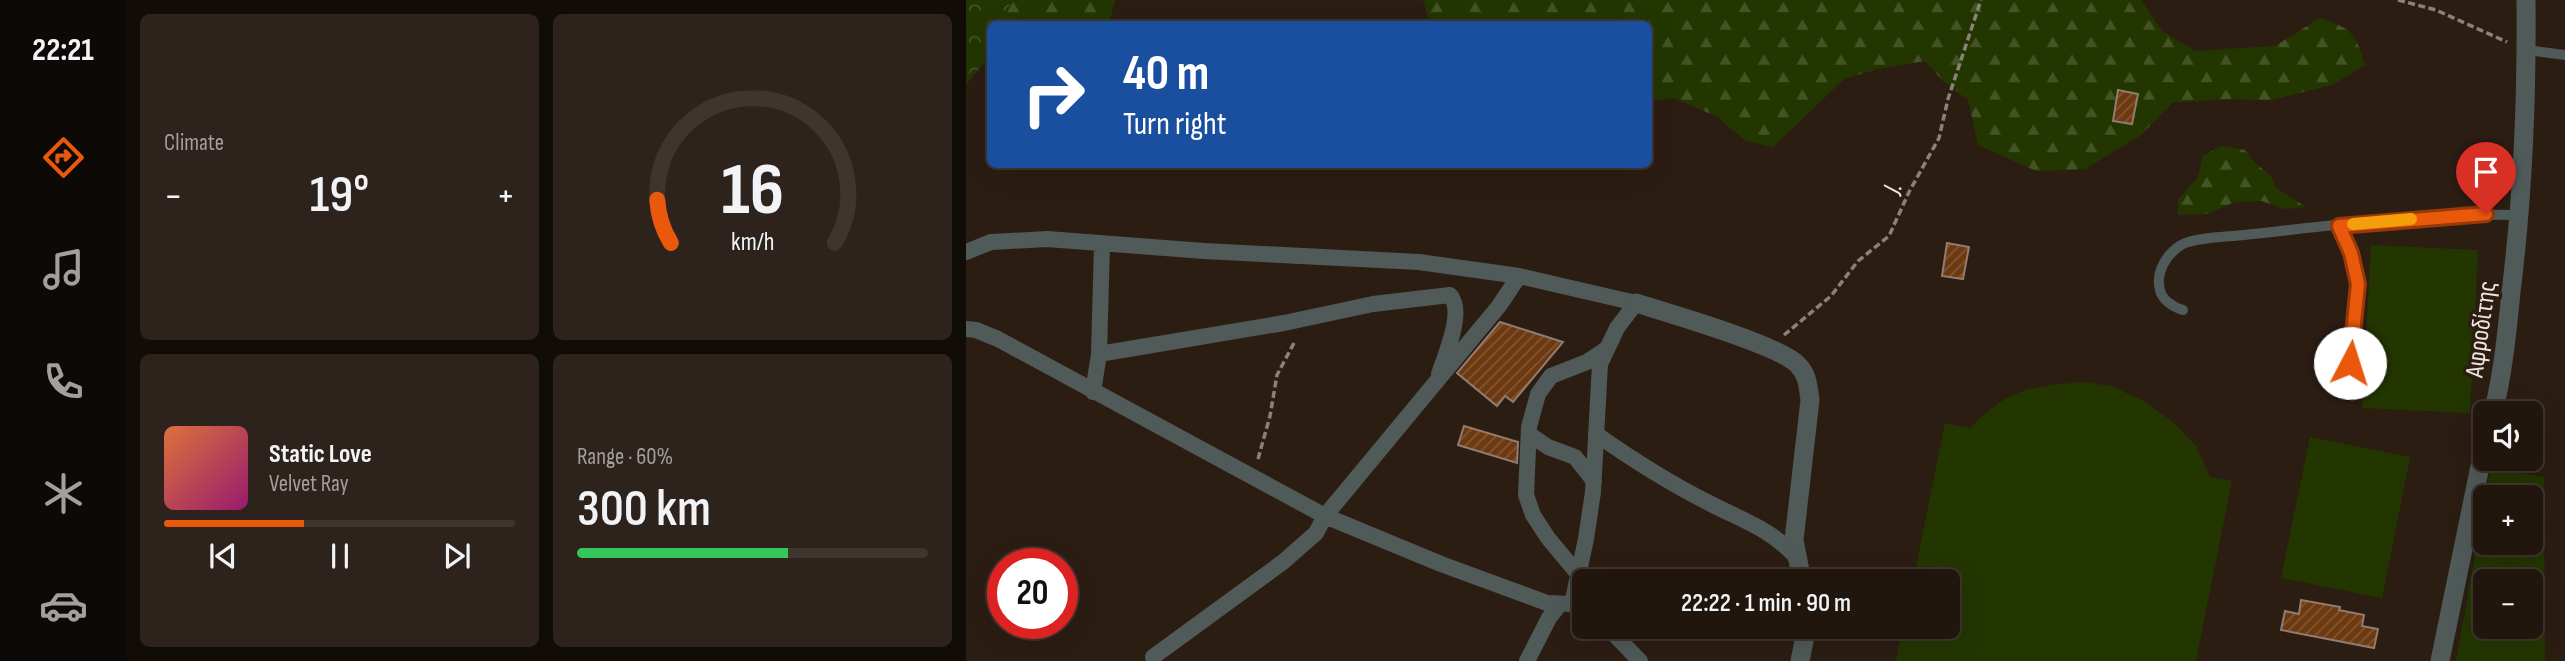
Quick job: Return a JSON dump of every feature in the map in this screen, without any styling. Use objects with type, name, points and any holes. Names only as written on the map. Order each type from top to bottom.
[{"type":"street","name":"Αφροδίτης","points":[[2495,401],[2505,344],[2520,215],[2526,0]]},
{"type":"street","points":[[966,252],[991,242],[1046,239],[1419,262],[1519,276],[1636,303],[1768,348],[1797,363],[1807,377],[1810,400],[1794,540],[1799,569]]},
{"type":"street","points":[[1093,392],[1099,354],[1102,244]]},
{"type":"street","points":[[1153,657],[1283,562],[1315,533],[1325,516],[1499,306],[1519,276]]},
{"type":"street","points":[[1099,354],[1373,304],[1450,295],[1454,299],[1456,316],[1436,383]]},
{"type":"street","points":[[1579,569],[1594,481],[1600,365],[1617,328],[1636,303]]},
{"type":"street","points":[[966,329],[998,339],[1325,516],[1547,603],[1572,606]]},
{"type":"street","points":[[1573,569],[1548,538],[1530,505],[1525,480],[1529,434],[1538,394],[1551,376],[1587,362],[1608,348]]},
{"type":"street","points":[[1529,434],[1548,447],[1575,457],[1594,481]]},
{"type":"street","points":[[1596,434],[1711,505],[1766,530],[1782,541],[1796,557]]},
{"type":"street","points":[[2440,661],[2479,471]]},
{"type":"street","points":[[1527,661],[1549,618],[1572,606]]},
{"type":"street","points":[[1619,639],[1640,661]]},
{"type":"street","points":[[1800,661],[1804,639]]},
{"type":"lane","points":[[2526,50],[2565,55]]},
{"type":"lane","points":[[2183,310],[2165,299],[2160,290],[2159,277],[2165,260],[2182,245],[2194,241],[2412,218],[2520,215]]},
{"type":"lane","points":[[2339,226],[2351,253],[2358,284],[2348,390]]},
{"type":"path","name":"J.","points":[[1768,348],[1831,296],[1858,261],[1889,236],[1939,138],[1948,99],[1981,0]]},
{"type":"path","points":[[2399,0],[2436,10],[2526,50]]},
{"type":"path","points":[[1261,482],[1257,463],[1270,416],[1277,375],[1307,318]]},
{"type":"green space","points":[[966,0],[1115,0],[1110,21],[987,21],[987,55],[966,44]]},
{"type":"green space","points":[[966,0],[1011,0],[1005,21],[987,21],[987,59],[966,85]]},
{"type":"green space","points":[[1423,0],[2141,0],[2162,31],[2195,51],[2275,46],[2320,18],[2340,25],[2351,34],[2365,65],[2332,85],[2270,100],[2224,99],[2172,103],[2141,135],[2085,169],[2036,171],[1978,145],[1968,100],[1943,81],[1925,61],[1881,68],[1844,79],[1773,147],[1746,141],[1716,116],[1673,98],[1652,101],[1652,21],[1429,21]]},
{"type":"green space","points":[[2221,146],[2245,150],[2254,162],[2271,176],[2276,188],[2306,207],[2285,209],[2262,201],[2235,202],[2206,214],[2178,215],[2178,200],[2198,177],[2203,156]]},
{"type":"green space","points":[[2371,245],[2478,250],[2470,413],[2362,408]]},
{"type":"green space","points":[[2083,382],[2111,386],[2142,400],[2173,422],[2196,446],[2210,477],[2232,481],[2196,661],[1896,661],[1901,639],[1960,639],[1960,569],[1915,569],[1945,423],[1970,428],[2009,397],[2048,386]]},
{"type":"green space","points":[[2310,437],[2410,457],[2382,598],[2281,578]]},
{"type":"green space","points":[[2490,471],[2544,477],[2545,661],[2456,661],[2475,555],[2543,555],[2543,485],[2488,485]]},
{"type":"building","points":[[2118,90],[2138,94],[2132,124],[2113,121]]},
{"type":"building","points":[[1947,243],[1969,247],[1963,279],[1942,276]]},
{"type":"building","points":[[1500,322],[1563,342],[1513,402],[1505,396],[1497,406],[1457,373]]},
{"type":"building","points":[[1464,426],[1518,442],[1517,463],[1458,445]]},
{"type":"building","points":[[2301,600],[2340,607],[2339,610],[2364,615],[2362,626],[2378,629],[2374,648],[2281,630],[2285,611],[2299,614]]},
{"type":"slow traffic","points":[[2353,224],[2411,219]]},
{"type":"route","points":[[2350,363],[2358,284],[2351,253],[2339,226],[2486,214]]}]
